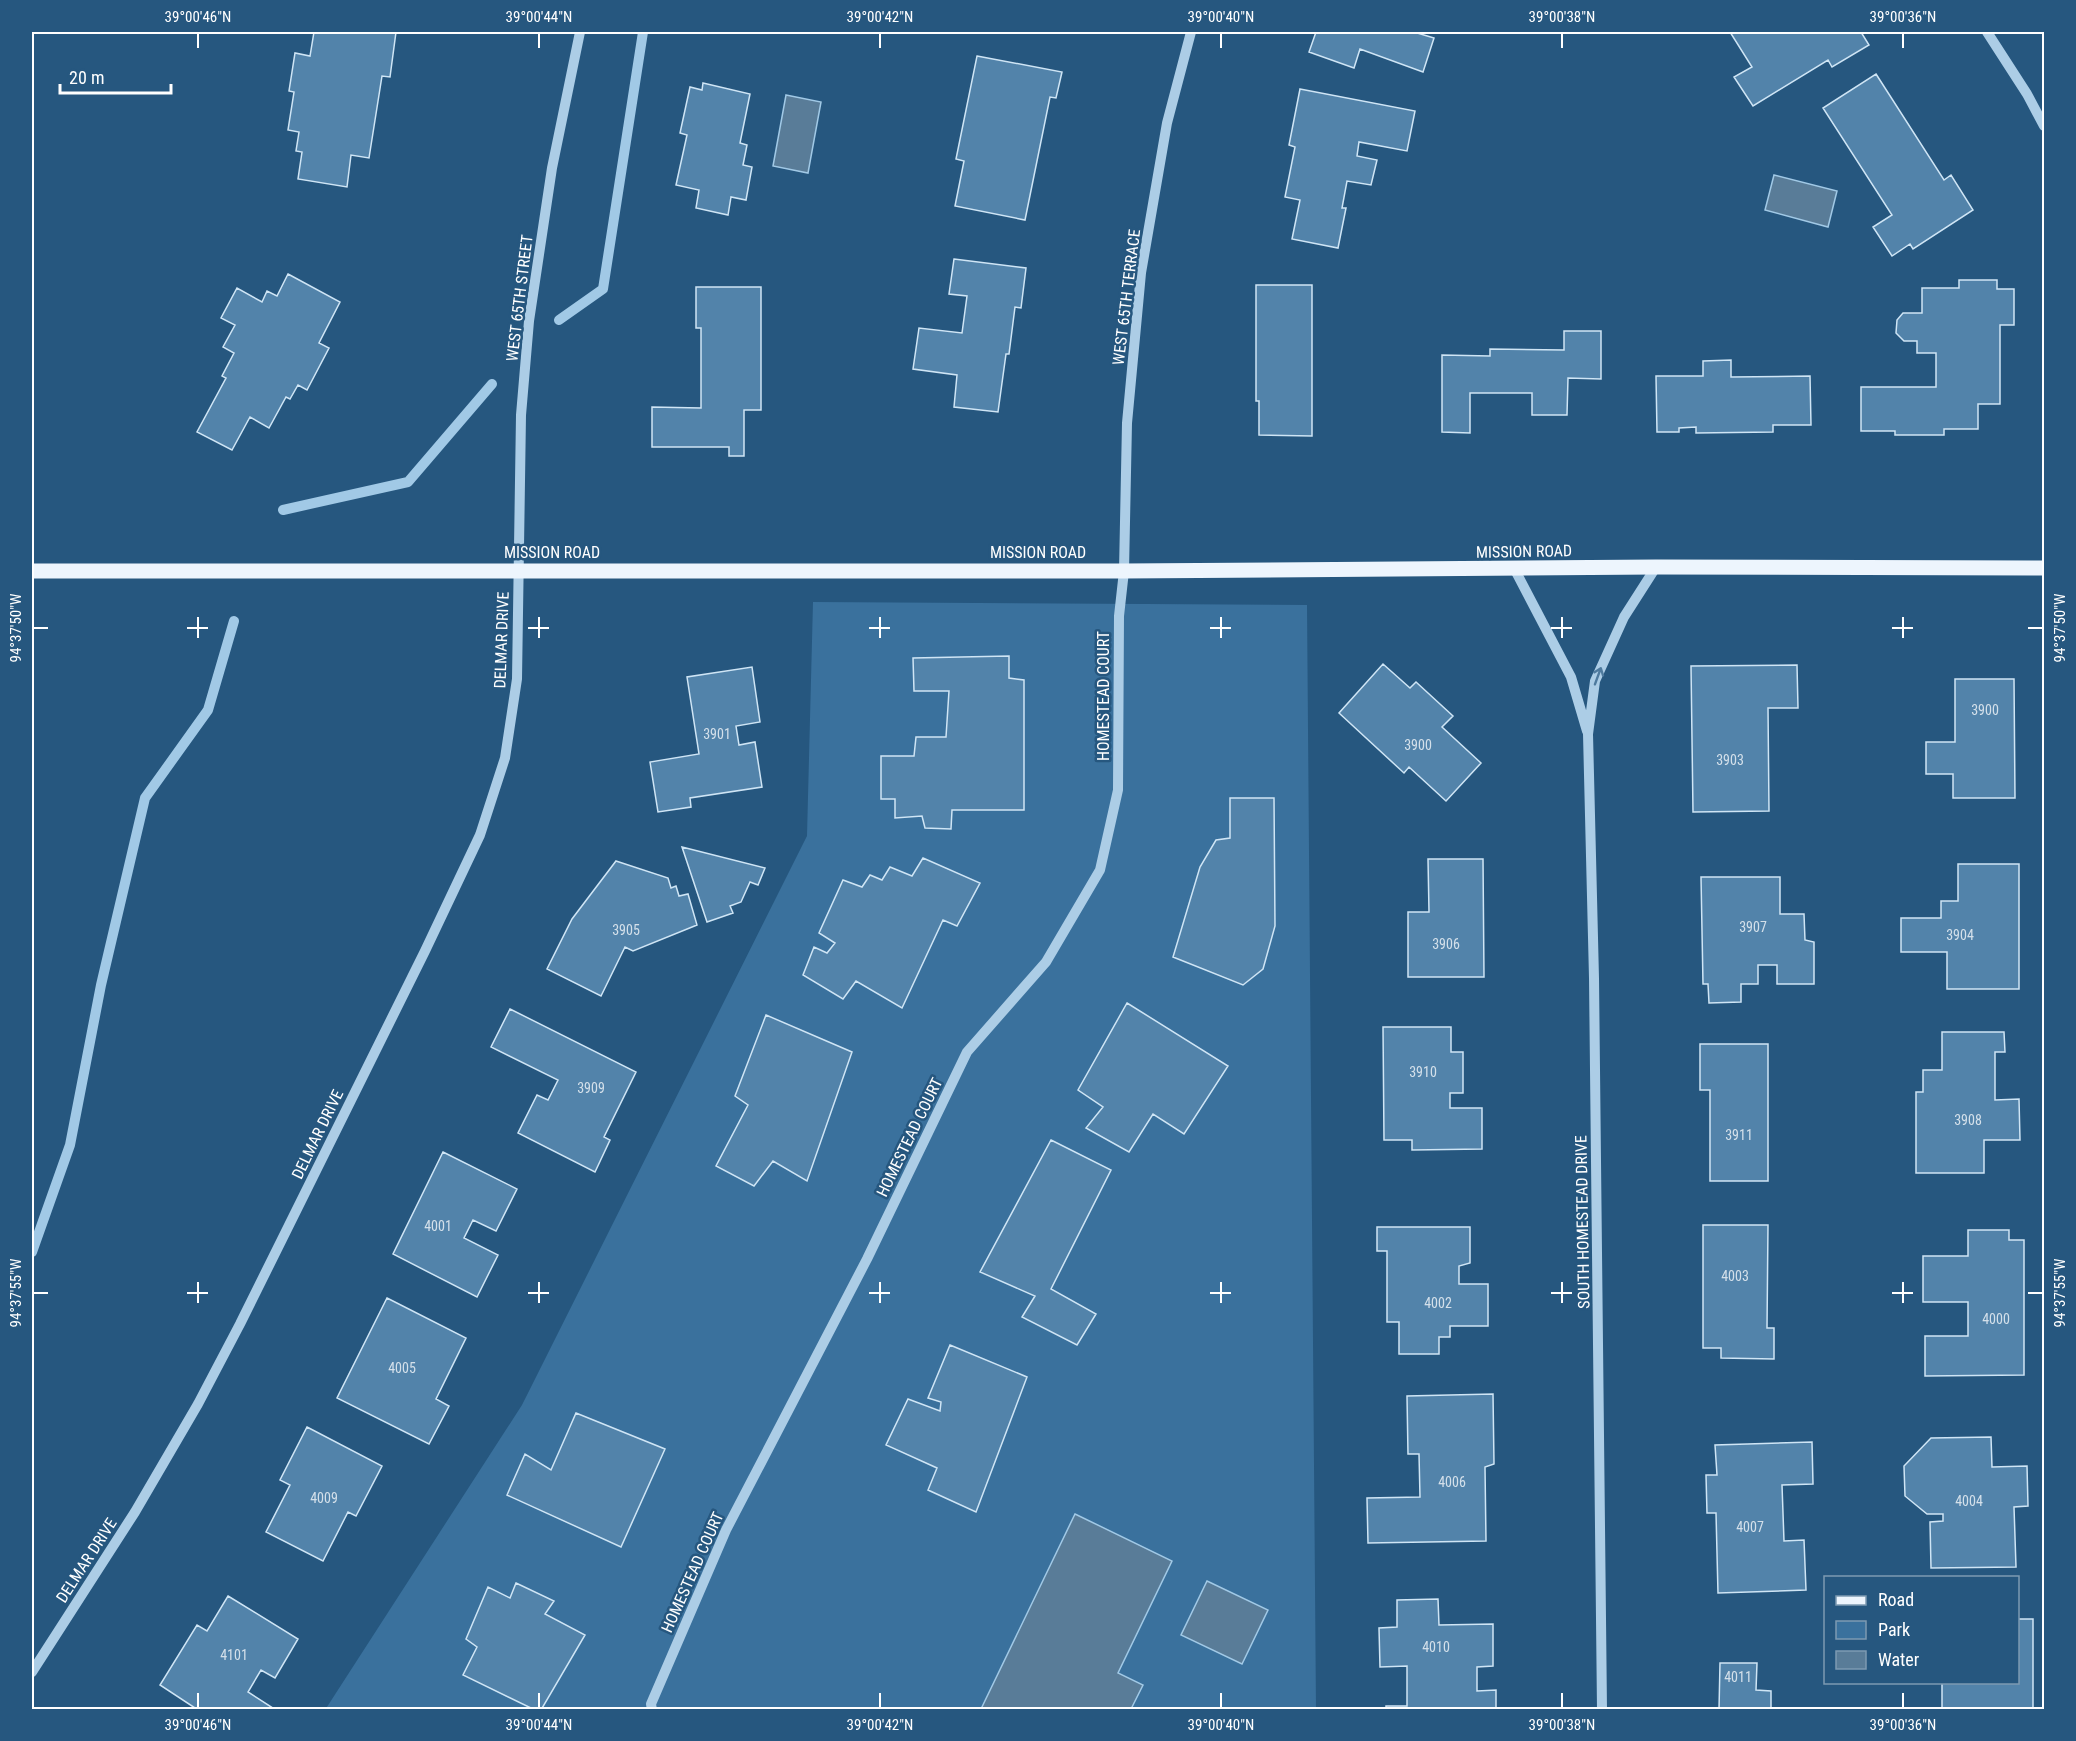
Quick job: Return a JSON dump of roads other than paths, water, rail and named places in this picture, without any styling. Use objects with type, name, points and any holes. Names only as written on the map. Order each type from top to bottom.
[{"type":"main road","name":"MISSION ROAD","points":[[32,571],[1124,572],[1656,567],[2044,568]]},
{"type":"street","name":"WEST 65TH STREET","points":[[518,571],[522,415],[530,321],[552,168],[580,32]]},
{"type":"street","name":"WEST 65TH TERRACE","points":[[1124,572],[1127,423],[1141,273],[1167,123],[1191,32]]},
{"type":"street","points":[[1987,32],[2027,94],[2044,126]]},
{"type":"street","name":"SOUTH HOMESTEAD DRIVE","points":[[1602,1710],[1594,978],[1588,734],[1595,681],[1624,617],[1656,567]]},
{"type":"street","name":"SOUTH HOMESTEAD DRIVE","points":[[1515,570],[1571,677],[1588,734]]},
{"type":"street","name":"DELMAR DRIVE","points":[[32,1672],[135,1512],[198,1404],[383,1036],[480,835],[505,758],[517,679],[518,571]]},
{"type":"street","name":"HOMESTEAD COURT","points":[[652,1710],[651,1704],[726,1530],[867,1259],[966,1052],[1046,962],[1100,870],[1118,790],[1119,616],[1124,572]]},
{"type":"water","points":[[786,95],[821,102],[808,173],[773,166]]},
{"type":"water","points":[[1774,175],[1837,191],[1828,227],[1765,210]]},
{"type":"water","points":[[1075,1514],[1172,1561],[1118,1673],[1143,1685],[1131,1709],[981,1709]]},
{"type":"water","points":[[1207,1581],[1268,1610],[1242,1664],[1181,1635]]},
{"type":"waterway","points":[[559,320],[603,289],[643,32]]},
{"type":"waterway","points":[[283,510],[408,482],[492,384]]},
{"type":"waterway","points":[[32,1252],[70,1145],[101,985],[145,798],[208,710],[234,621]]}]
